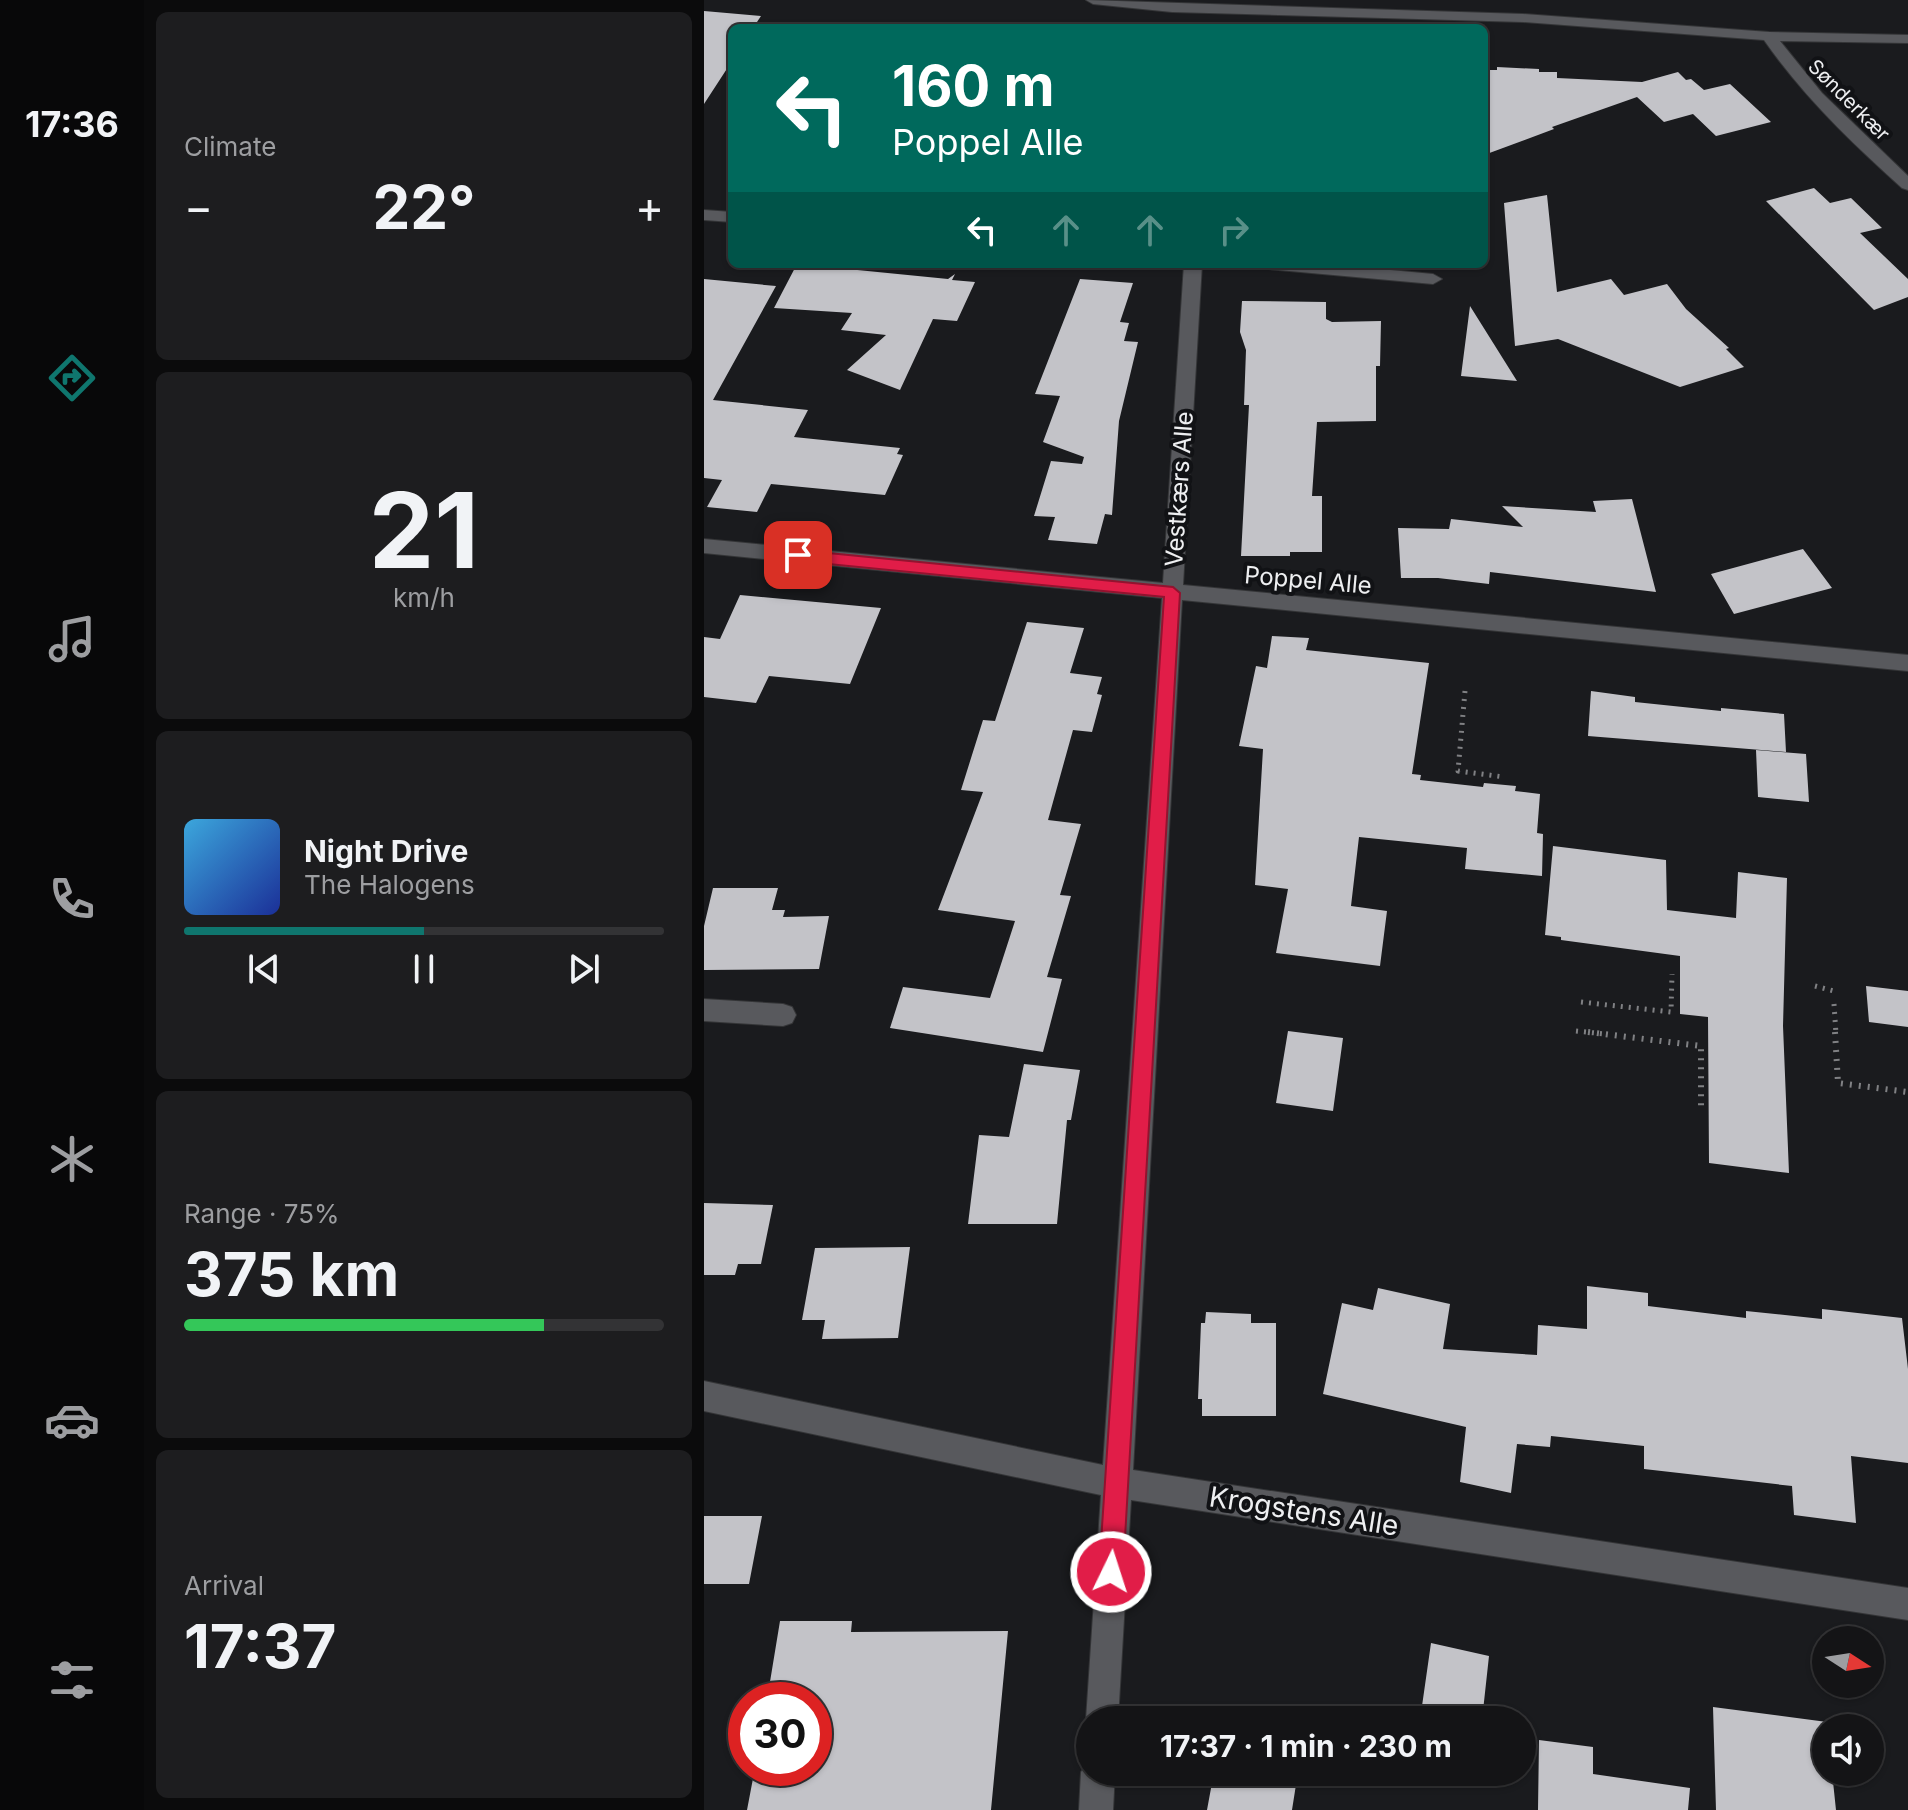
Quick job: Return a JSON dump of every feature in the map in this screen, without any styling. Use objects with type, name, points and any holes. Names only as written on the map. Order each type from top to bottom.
[{"type":"street","points":[[1093,0],[1175,4],[1214,10],[1523,18],[1769,36],[1908,39]]},
{"type":"street","points":[[1519,0],[1523,18]]},
{"type":"street","points":[[1210,24],[1214,10]]},
{"type":"street","name":"Sønderkær","points":[[1769,36],[1791,70],[1840,124],[1908,185]]},
{"type":"street","points":[[704,215],[728,217]]},
{"type":"street","name":"Vestkærs Alle","points":[[1103,1706],[1193,268]]},
{"type":"street","points":[[1312,268],[1433,279]]},
{"type":"street","name":"Poppel Alle","points":[[704,546],[1908,663]]},
{"type":"street","points":[[704,1010],[783,1015]]},
{"type":"street","name":"Krogstens Alle","points":[[704,1396],[1116,1483],[1908,1604]]},
{"type":"street","points":[[1096,1810],[1097,1786]]},
{"type":"path","points":[[1465,691],[1458,771],[1504,777]]},
{"type":"path","points":[[1581,1002],[1671,1012],[1672,974]]},
{"type":"path","points":[[1815,986],[1834,991]]},
{"type":"path","points":[[1834,1004],[1838,1083],[1908,1092]]},
{"type":"path","points":[[1576,1031],[1701,1046],[1701,1107]]},
{"type":"building","points":[[704,11],[761,16],[756,24],[728,24],[728,67],[704,104]]},
{"type":"building","points":[[1497,67],[1539,69],[1539,72],[1557,72],[1557,78],[1642,82],[1678,72],[1704,90],[1730,84],[1771,122],[1716,136],[1693,114],[1664,122],[1637,97],[1488,154],[1488,70],[1497,70]]},
{"type":"building","points":[[1814,188],[1830,203],[1851,198],[1882,228],[1860,233],[1908,279],[1908,297],[1874,310],[1766,201]]},
{"type":"building","points":[[1547,195],[1557,292],[1611,279],[1624,295],[1667,284],[1686,309],[1729,348],[1726,349],[1744,367],[1680,387],[1558,339],[1515,346],[1504,203]]},
{"type":"building","points":[[795,268],[837,268],[948,279],[955,274],[952,280],[975,282],[957,321],[933,319],[900,390],[847,370],[886,335],[841,330],[852,313],[774,308]]},
{"type":"building","points":[[704,279],[776,286],[713,400],[808,410],[794,437],[900,448],[897,454],[903,455],[885,495],[771,484],[757,512],[707,507],[722,480],[704,478]]},
{"type":"building","points":[[1080,279],[1133,283],[1120,322],[1129,323],[1124,341],[1138,342],[1119,421],[1112,515],[1105,514],[1097,544],[1048,540],[1055,517],[1034,516],[1051,461],[1082,464],[1084,457],[1043,442],[1060,396],[1035,394]]},
{"type":"building","points":[[1242,301],[1326,302],[1326,319],[1332,322],[1381,321],[1380,366],[1376,366],[1376,421],[1317,422],[1312,496],[1322,496],[1322,552],[1290,552],[1290,556],[1241,556],[1249,405],[1244,405],[1246,350],[1240,332]]},
{"type":"building","points":[[1470,306],[1517,381],[1461,376]]},
{"type":"building","points":[[1632,499],[1656,592],[1490,572],[1489,584],[1438,578],[1401,578],[1398,528],[1449,529],[1451,519],[1523,527],[1502,506],[1596,512],[1593,501]]},
{"type":"building","points":[[1803,549],[1832,588],[1734,614],[1711,574]]},
{"type":"building","points":[[740,595],[881,608],[850,684],[769,676],[756,703],[704,697],[704,637],[720,639]]},
{"type":"building","points":[[1027,622],[1084,628],[1070,673],[1102,677],[1097,694],[1102,695],[1092,732],[1073,730],[1048,820],[1081,824],[1060,895],[1071,896],[1047,977],[1062,979],[1043,1052],[890,1028],[903,987],[990,998],[1015,921],[938,910],[983,792],[961,790],[983,720],[995,721]]},
{"type":"building","points":[[1272,636],[1309,638],[1306,650],[1429,663],[1412,774],[1421,775],[1420,780],[1483,787],[1484,783],[1516,786],[1515,791],[1540,794],[1537,833],[1543,834],[1542,876],[1465,869],[1467,848],[1359,837],[1351,906],[1387,911],[1380,966],[1276,953],[1288,889],[1255,885],[1263,749],[1239,746],[1256,666],[1267,668]]},
{"type":"building","points":[[1591,691],[1635,697],[1635,702],[1784,714],[1786,752],[1588,736]]},
{"type":"building","points":[[1756,750],[1806,754],[1809,802],[1758,797]]},
{"type":"building","points":[[1553,846],[1666,860],[1667,910],[1736,918],[1738,872],[1787,878],[1783,1026],[1789,1173],[1709,1163],[1708,1017],[1680,1014],[1680,956],[1561,940],[1561,937],[1545,935]]},
{"type":"building","points":[[713,888],[778,888],[772,910],[785,910],[783,917],[829,916],[819,969],[704,970],[704,926]]},
{"type":"building","points":[[1866,986],[1908,991],[1908,1027],[1869,1022]]},
{"type":"building","points":[[1288,1031],[1343,1038],[1333,1111],[1276,1103]]},
{"type":"building","points":[[1024,1064],[1080,1070],[1071,1120],[1067,1120],[1057,1224],[968,1224],[979,1135],[1009,1137]]},
{"type":"building","points":[[704,1203],[773,1205],[761,1264],[738,1264],[735,1275],[704,1275]]},
{"type":"building","points":[[910,1247],[898,1338],[822,1339],[825,1320],[802,1320],[815,1248]]},
{"type":"building","points":[[1587,1286],[1648,1293],[1648,1306],[1746,1318],[1746,1311],[1822,1319],[1822,1309],[1902,1318],[1908,1369],[1908,1463],[1851,1456],[1856,1523],[1794,1515],[1792,1486],[1644,1469],[1644,1446],[1551,1436],[1550,1447],[1517,1444],[1511,1493],[1460,1482],[1466,1427],[1323,1394],[1342,1303],[1373,1310],[1378,1288],[1450,1304],[1443,1349],[1537,1355],[1538,1325],[1587,1329]]},
{"type":"building","points":[[1206,1312],[1251,1314],[1251,1323],[1276,1323],[1276,1416],[1202,1416],[1202,1399],[1198,1399],[1201,1323],[1205,1323]]},
{"type":"building","points":[[704,1516],[762,1516],[749,1584],[704,1584]]},
{"type":"building","points":[[780,1621],[852,1621],[851,1632],[1008,1631],[991,1810],[747,1810],[752,1786],[832,1786],[832,1682],[770,1682]]},
{"type":"building","points":[[1431,1643],[1489,1656],[1484,1706],[1422,1706]]},
{"type":"building","points":[[1713,1707],[1812,1720],[1812,1786],[1833,1786],[1836,1810],[1716,1810]]},
{"type":"building","points":[[1539,1740],[1593,1747],[1593,1774],[1690,1788],[1688,1810],[1538,1810]]},
{"type":"building","points":[[1211,1786],[1296,1786],[1292,1810],[1207,1810]]},
{"type":"route","points":[[798,555],[1173,593],[1111,1572]]}]
